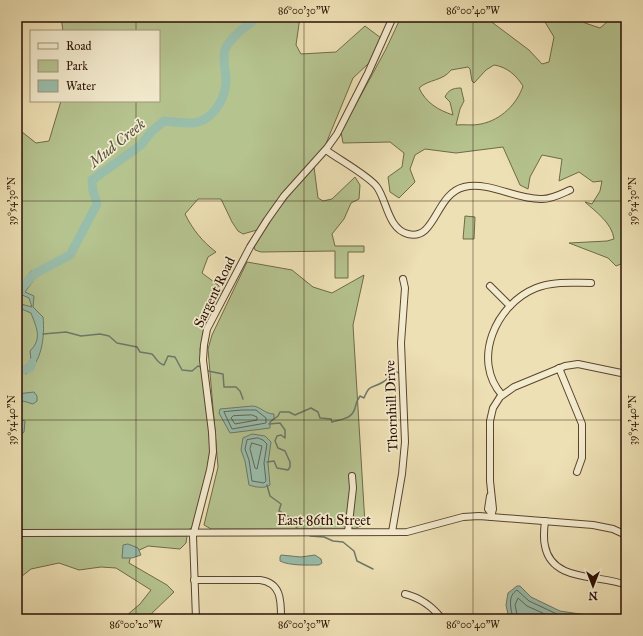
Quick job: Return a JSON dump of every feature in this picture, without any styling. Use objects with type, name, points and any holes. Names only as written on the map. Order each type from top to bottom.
[{"type":"street","name":"Sargent Road","points":[[196,619],[193,540],[213,452],[203,360],[207,329],[243,260],[264,224],[284,196],[326,150],[337,134],[357,95],[393,17]]},
{"type":"street","points":[[326,150],[377,186],[394,223],[399,230],[408,234],[417,234],[428,229],[444,200],[455,191],[465,187],[481,187],[530,198],[542,199],[551,198],[570,190]]},
{"type":"street","name":"Thornhill Drive","points":[[392,532],[402,474],[405,446],[401,343],[405,288],[404,278]]},
{"type":"street","points":[[502,395],[494,384],[489,372],[489,350],[496,325],[510,306],[525,293],[545,285],[564,282],[591,283]]},
{"type":"street","points":[[490,286],[510,306]]},
{"type":"street","points":[[492,515],[488,509],[490,496],[490,416],[494,406],[502,395],[514,387],[559,368],[578,364],[626,374]]},
{"type":"street","points":[[559,368],[582,424],[582,458],[577,472]]},
{"type":"street","points":[[348,532],[353,488],[352,476]]},
{"type":"street","name":"East 86th Street","points":[[17,533],[392,532],[420,530],[463,517],[492,515],[593,525],[612,529],[626,535]]},
{"type":"street","points":[[545,521],[545,548],[549,558],[558,568],[570,573],[626,585]]},
{"type":"street","points":[[194,580],[260,580],[270,583],[276,588],[280,596],[281,619]]},
{"type":"street","points":[[405,594],[415,596],[427,603],[442,619]]},
{"type":"green space","points":[[61,17],[300,17],[296,45],[301,54],[336,52],[365,26],[381,38],[369,63],[353,78],[325,146],[272,207],[257,230],[243,234],[238,231],[221,199],[198,199],[185,214],[198,235],[216,252],[208,257],[202,273],[218,285],[223,292],[206,328],[200,349],[209,427],[210,461],[193,527],[188,530],[17,530],[17,128],[36,143],[49,141],[61,102],[160,102],[160,30],[63,30]]},
{"type":"green space","points":[[401,17],[485,17],[529,50],[542,64],[549,62],[554,37],[542,17],[577,17],[585,23],[600,28],[613,17],[626,17],[626,262],[616,266],[608,258],[569,243],[607,241],[614,239],[613,233],[607,223],[585,202],[592,204],[600,191],[602,181],[593,182],[579,172],[559,181],[562,159],[542,155],[530,177],[528,189],[520,185],[503,147],[456,153],[425,149],[415,155],[410,169],[415,182],[399,198],[390,192],[388,177],[402,167],[404,153],[390,142],[343,143],[341,132],[386,49]],"holes":[[[494,65],[511,72],[523,86],[517,99],[507,110],[495,119],[481,124],[456,125],[460,109],[464,101],[461,88],[451,90],[445,97],[450,102],[453,115],[442,111],[429,102],[419,88],[448,74],[451,70],[468,67],[474,83],[486,70]]]},
{"type":"green space","points":[[314,167],[318,198],[323,201],[332,199],[355,177],[360,185],[359,199],[351,203],[344,219],[332,234],[335,246],[364,246],[364,252],[348,252],[348,278],[335,278],[335,251],[261,252],[255,250],[254,246],[274,215],[297,185]]},
{"type":"green space","points":[[465,216],[475,217],[474,239],[463,239]]},
{"type":"green space","points":[[247,262],[292,270],[313,287],[332,293],[364,275],[353,325],[365,524],[354,529],[211,529],[204,525],[218,467],[208,349],[212,335]]},
{"type":"green space","points":[[17,536],[187,536],[186,543],[180,549],[148,546],[131,554],[129,563],[167,585],[174,592],[150,615],[149,619],[126,619],[126,616],[140,604],[151,590],[116,568],[101,567],[79,570],[59,563],[31,569],[17,580]]},
{"type":"water","points":[[32,270],[36,277],[25,292],[34,296],[33,307],[43,317],[43,340],[36,363],[26,374],[23,373],[24,369],[31,360],[30,351],[36,342],[37,332],[31,313],[17,307],[17,303],[32,307],[29,298],[20,294],[17,295],[17,289]]},
{"type":"water","points":[[34,392],[37,396],[37,401],[33,404],[23,401],[19,405],[17,415],[17,394]]},
{"type":"water","points":[[253,406],[268,413],[274,414],[274,418],[270,422],[270,428],[230,433],[219,413],[220,409]]},
{"type":"water","points":[[17,417],[25,421],[24,432],[17,438]]},
{"type":"water","points":[[252,434],[265,436],[271,442],[268,463],[270,485],[265,487],[249,485],[245,461],[241,450],[243,438]]},
{"type":"water","points":[[128,544],[138,548],[141,555],[132,558],[122,558],[123,545]]},
{"type":"water","points":[[281,555],[301,557],[315,555],[321,559],[322,563],[319,565],[289,564],[280,561]]},
{"type":"water","points":[[517,586],[520,586],[531,597],[560,611],[593,616],[602,619],[509,619],[506,605],[508,593]]},
{"type":"waterway","name":"Mud Creek","points":[[17,293],[34,274],[70,255],[97,204],[93,191],[92,180],[141,145],[151,132],[164,121],[194,123],[206,118],[212,113],[218,106],[224,94],[226,81],[224,57],[227,45],[257,17]]},
{"type":"waterway","points":[[43,334],[66,332],[81,336],[100,334],[109,336],[117,343],[137,347],[140,352],[152,354],[158,362],[164,365],[168,356],[175,357],[182,370],[192,371],[198,366],[201,367]]},
{"type":"waterway","name":"Mud Creek","points":[[17,367],[23,370],[30,368],[32,363]]},
{"type":"waterway","points":[[208,371],[223,374],[224,387],[236,387],[240,391],[243,399]]},
{"type":"waterway","points":[[270,422],[278,416],[280,412],[289,412],[295,415],[311,408],[318,412],[320,418],[331,419],[332,422],[346,418],[354,412],[360,396],[364,398],[370,388],[385,381],[397,372],[400,374]]},
{"type":"waterway","points":[[267,462],[274,461],[277,468],[288,470],[290,467],[290,462],[285,451],[278,448],[275,441],[277,436],[281,435],[285,438],[285,430],[280,423],[269,424]]},
{"type":"waterway","points":[[267,485],[270,496],[281,504],[279,511],[291,518],[298,530]]},
{"type":"waterway","points":[[310,536],[324,537],[333,541],[343,542],[354,551],[357,561],[373,569]]}]
